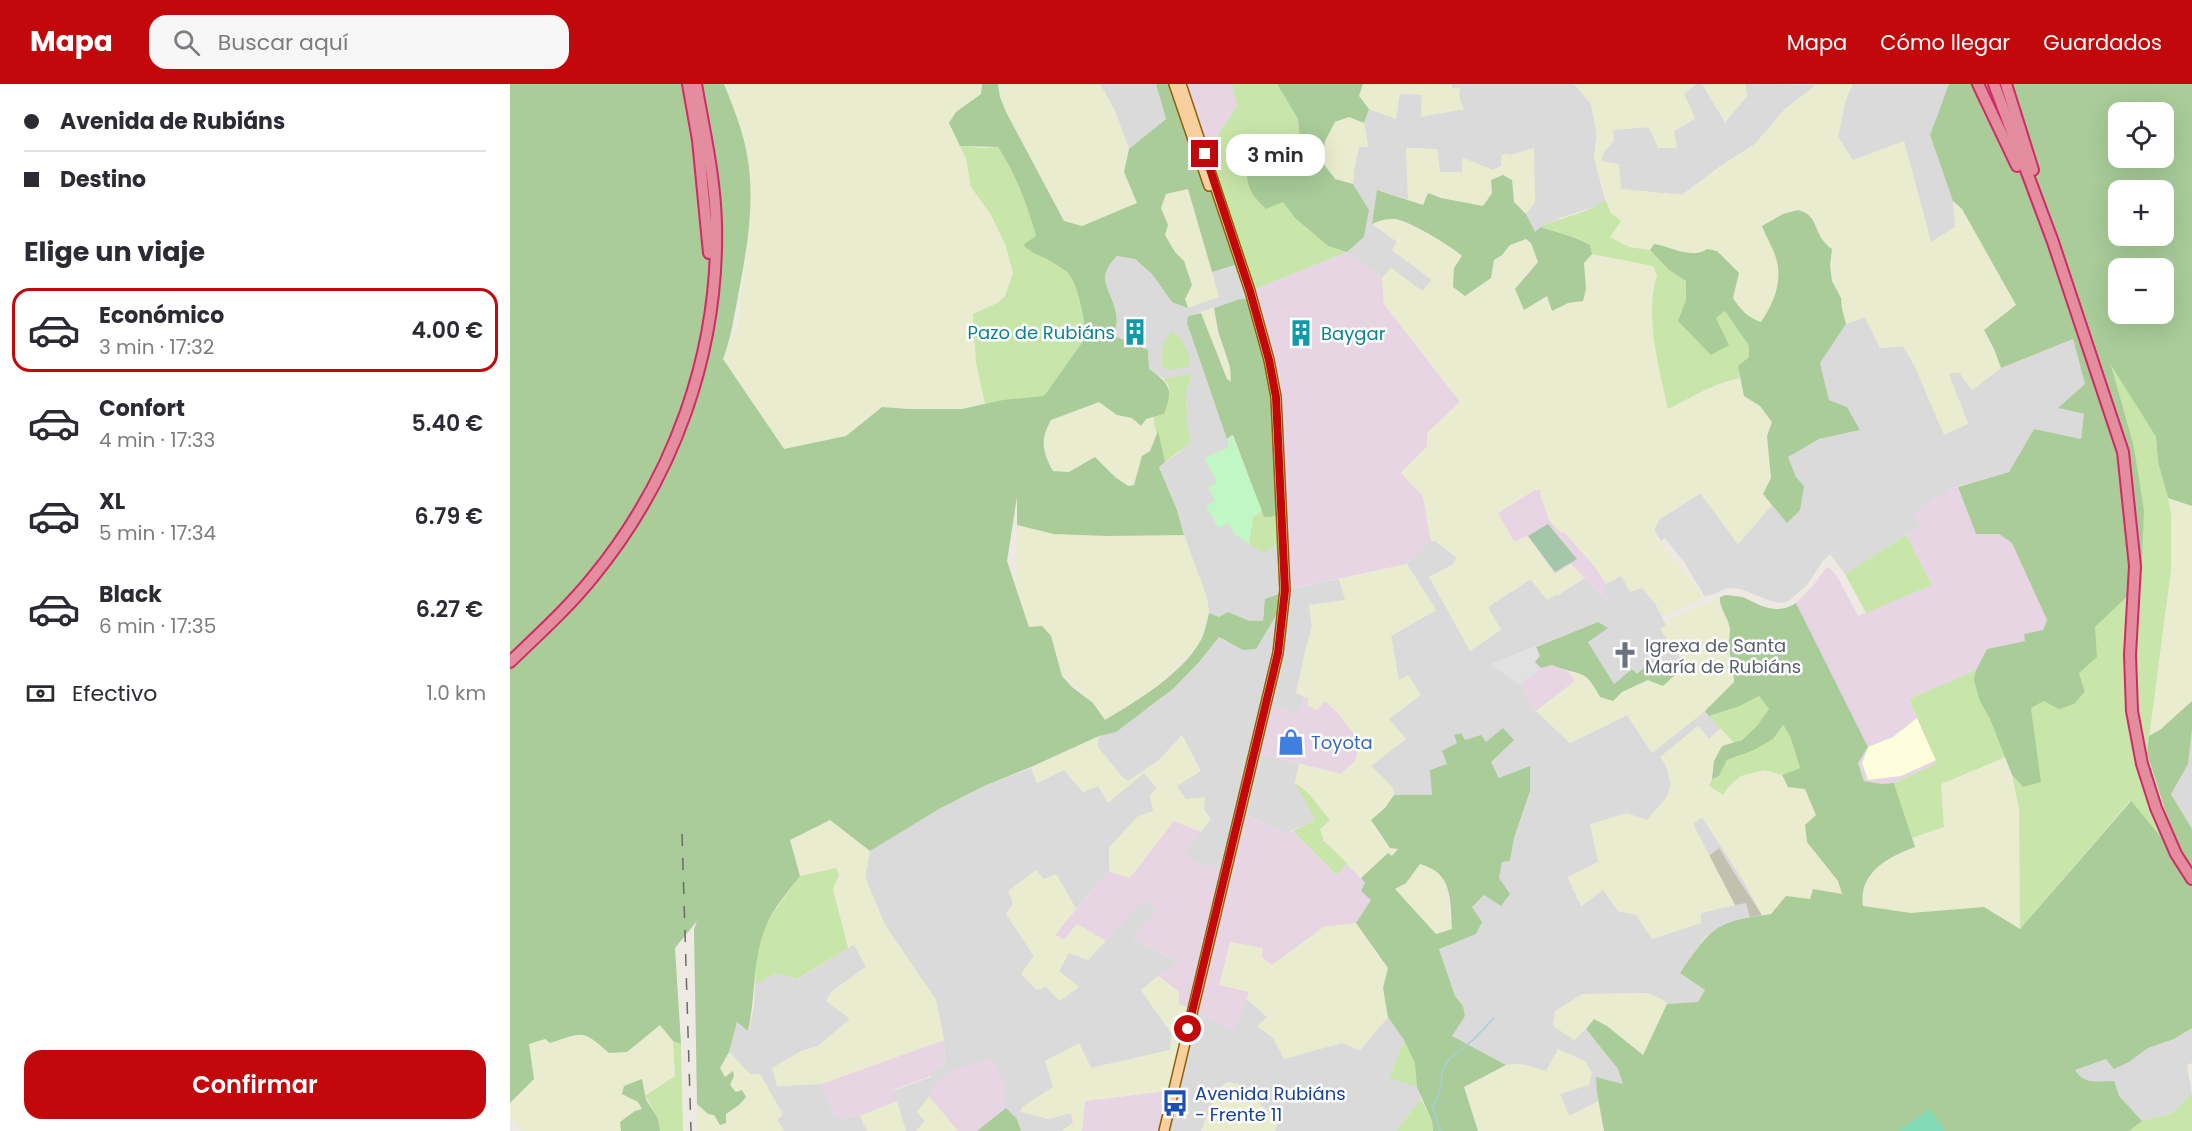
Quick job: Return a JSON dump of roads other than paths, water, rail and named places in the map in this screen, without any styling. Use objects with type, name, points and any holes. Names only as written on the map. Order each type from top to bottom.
[{"type":"highway","points":[[688,84],[698,140],[709,247],[703,350],[698,374]]},
{"type":"highway","points":[[510,662],[586,585],[614,549],[654,486],[671,453],[685,416],[705,351],[711,311],[716,223],[712,176],[696,84]]},
{"type":"highway","points":[[1978,84],[2053,242]]},
{"type":"highway","points":[[1994,84],[2053,242]]},
{"type":"highway","points":[[2006,84],[2053,242],[2122,452],[2135,566],[2130,656],[2132,711],[2142,764],[2156,808],[2176,854],[2192,879]]},
{"type":"main road","points":[[1174,84],[1262,335]]},
{"type":"main road","points":[[1164,1131],[1278,653],[1285,590],[1276,397],[1250,291],[1181,84]]},
{"type":"waterway","points":[[1440,1131],[1433,1108],[1441,1087],[1442,1071],[1449,1059],[1473,1040],[1494,1018]]},
{"type":"railway","points":[[682,834],[691,1131]]},
{"type":"place","name":"Pazo de Rubiáns","points":[[1135,332]]},
{"type":"place","name":"Baygar","points":[[1301,333]]},
{"type":"place","name":"Igrexa de Santa María de Rubiáns","points":[[1625,655]]},
{"type":"place","name":"Toyota","points":[[1291,742]]},
{"type":"place","name":"Avenida Rubiáns - Frente 11","points":[[1175,1103]]}]
